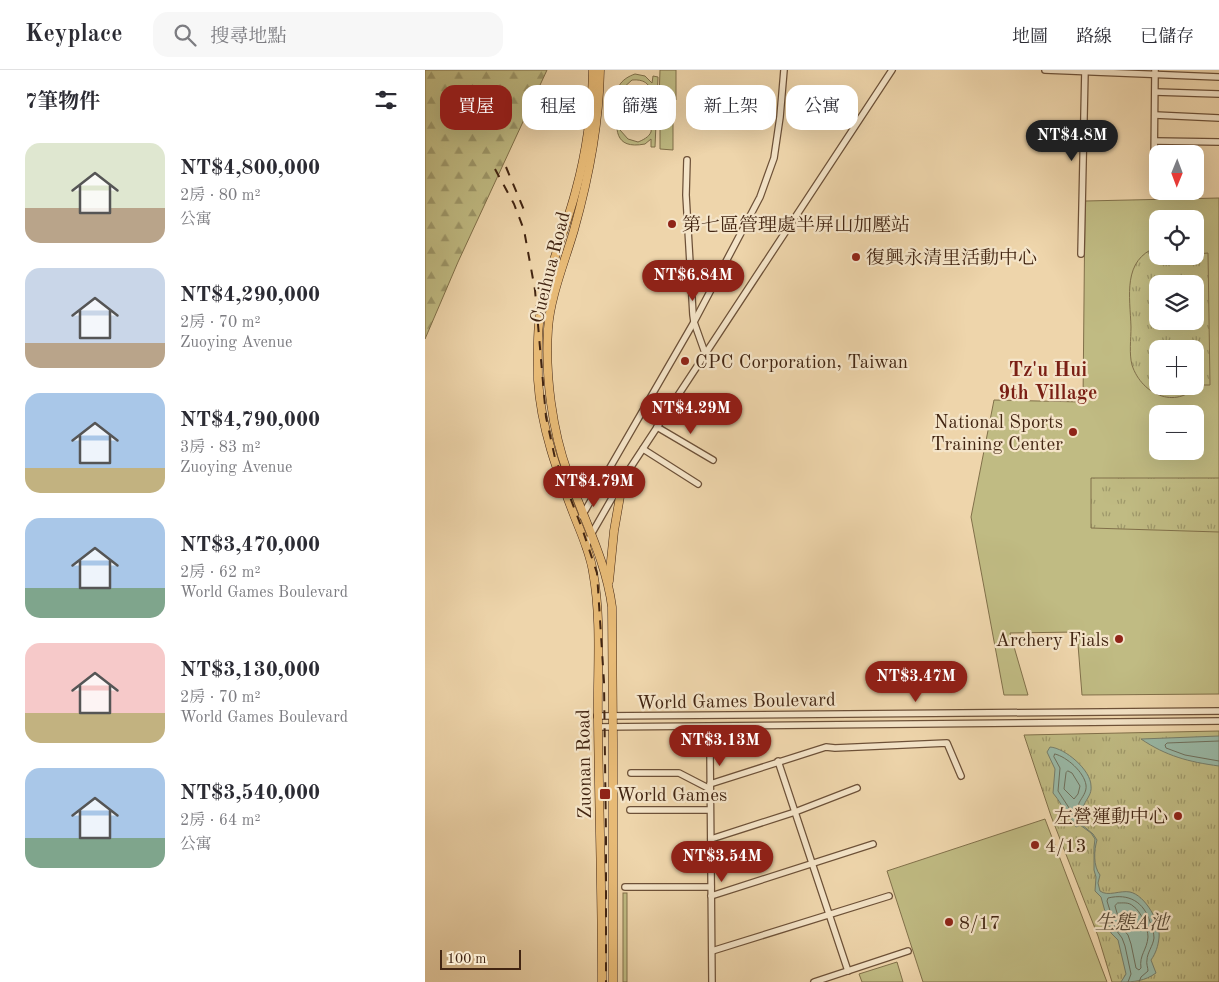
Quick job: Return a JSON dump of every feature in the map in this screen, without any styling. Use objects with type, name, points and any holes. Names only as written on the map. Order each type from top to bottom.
[{"type":"main road","name":"Cueihua Road","points":[[586,547],[552,458],[543,420],[538,381],[539,325],[543,302],[576,190],[586,147],[590,121],[593,70]]},
{"type":"main road","name":"Cueihua Road","points":[[600,70],[597,124],[593,151],[548,328],[549,380],[553,416],[561,454],[592,533],[608,585]]},
{"type":"main road","points":[[608,585],[614,531],[623,479]]},
{"type":"main road","name":"Zuonan Road","points":[[586,547],[593,570],[598,613],[597,716],[602,982]]},
{"type":"main road","name":"Zuonan Road","points":[[608,585],[612,607],[613,982]]},
{"type":"street","points":[[577,524],[694,322],[746,227],[760,197],[772,166],[780,117],[784,70]]},
{"type":"street","points":[[586,547],[623,479],[892,70]]},
{"type":"street","points":[[1045,70],[1155,72],[1219,77]]},
{"type":"street","points":[[1081,254],[1085,71]]},
{"type":"street","points":[[1155,72],[1155,145]]},
{"type":"street","points":[[1155,92],[1219,94]]},
{"type":"street","points":[[1155,115],[1219,118]]},
{"type":"street","points":[[1155,140],[1219,142]]},
{"type":"street","points":[[687,160],[690,276],[694,322],[705,354]]},
{"type":"street","points":[[657,427],[713,460]]},
{"type":"street","points":[[643,449],[698,484]]},
{"type":"street","name":"World Games Boulevard","points":[[597,716],[1219,710]]},
{"type":"street","name":"World Games Boulevard","points":[[598,726],[1219,721]]},
{"type":"street","points":[[631,773],[679,773],[710,786],[778,761],[826,747],[947,743],[961,776]]},
{"type":"street","points":[[710,749],[712,982]]},
{"type":"street","points":[[778,761],[848,971]]},
{"type":"street","points":[[711,839],[795,812],[857,788]]},
{"type":"street","points":[[630,810],[710,810]]},
{"type":"street","points":[[711,896],[873,844]]},
{"type":"street","points":[[625,887],[711,888]]},
{"type":"street","points":[[712,951],[889,896]]},
{"type":"street","points":[[814,982],[909,951]]},
{"type":"green space","points":[[425,70],[547,70],[540,85],[522,85],[522,124],[458,262],[425,339]]},
{"type":"green space","points":[[660,70],[676,70],[676,85],[660,85]]},
{"type":"green space","points":[[635,74],[645,76],[652,83],[653,76],[658,77],[658,85],[648,85],[640,80],[632,80],[626,85],[620,85],[628,77]]},
{"type":"green space","points":[[617,130],[620,130],[628,139],[638,142],[649,135],[651,130],[656,130],[655,147],[651,147],[651,139],[645,144],[635,145],[627,144],[619,136]]},
{"type":"green space","points":[[660,130],[673,130],[673,150],[660,149]]},
{"type":"green space","name":"National Sports Training Center","points":[[1204,198],[1219,198],[1219,694],[1082,695],[1077,632],[1010,633],[1028,695],[1004,695],[971,517],[994,400],[1083,402],[1085,201],[1204,200]]},
{"type":"green space","points":[[1149,251],[1149,265],[1204,265],[1204,253],[1208,253],[1210,385],[1204,385],[1204,340],[1149,340],[1149,389],[1137,376],[1132,365],[1130,351],[1130,291],[1133,270],[1138,261]]},
{"type":"green space","points":[[1160,395],[1184,395],[1172,398]]},
{"type":"green space","points":[[1091,478],[1219,478],[1219,532],[1091,528]]},
{"type":"green space","points":[[1219,731],[1219,982],[1112,982],[1098,936],[1051,816],[1024,735]]},
{"type":"green space","points":[[1045,819],[1107,982],[923,982],[887,871]]},
{"type":"green space","points":[[623,893],[627,893],[627,982],[623,982]]},
{"type":"green space","points":[[897,962],[903,982],[862,982],[859,974]]},
{"type":"water","points":[[1219,736],[1219,766],[1178,757],[1160,750],[1141,739]]},
{"type":"water","name":"生態A池","points":[[1050,747],[1063,751],[1070,756],[1087,773],[1090,780],[1091,791],[1084,805],[1081,824],[1093,834],[1097,840],[1095,858],[1096,867],[1100,875],[1098,883],[1100,891],[1103,893],[1130,892],[1136,894],[1151,910],[1155,918],[1159,938],[1151,960],[1156,973],[1148,978],[1121,982],[1126,974],[1118,940],[1111,933],[1101,897],[1095,891],[1094,847],[1095,839],[1091,833],[1080,825],[1076,827],[1053,793],[1055,769],[1047,752]]},
{"type":"railway","points":[[506,167],[524,210]]},
{"type":"railway","points":[[495,169],[514,204],[524,230],[535,290],[546,417],[555,458],[597,573],[604,682],[606,982]]},
{"type":"place","name":"第七區管理處半屏山加壓站","points":[[672,224]]},
{"type":"place","name":"復興永清里活動中心","points":[[856,257]]},
{"type":"place","name":"CPC Corporation, Taiwan","points":[[685,361]]},
{"type":"place","name":"National Sports Training Center","points":[[1073,432]]},
{"type":"place","name":"Archery Fials","points":[[1119,639]]},
{"type":"place","name":"World Games","points":[[605,794]]},
{"type":"place","name":"左營運動中心","points":[[1178,816]]},
{"type":"place","name":"4/13","points":[[1035,845]]},
{"type":"place","name":"8/17","points":[[949,922]]},
{"type":"district","name":"Tz'u Hui 9th Village","points":[[1048,380]]}]
